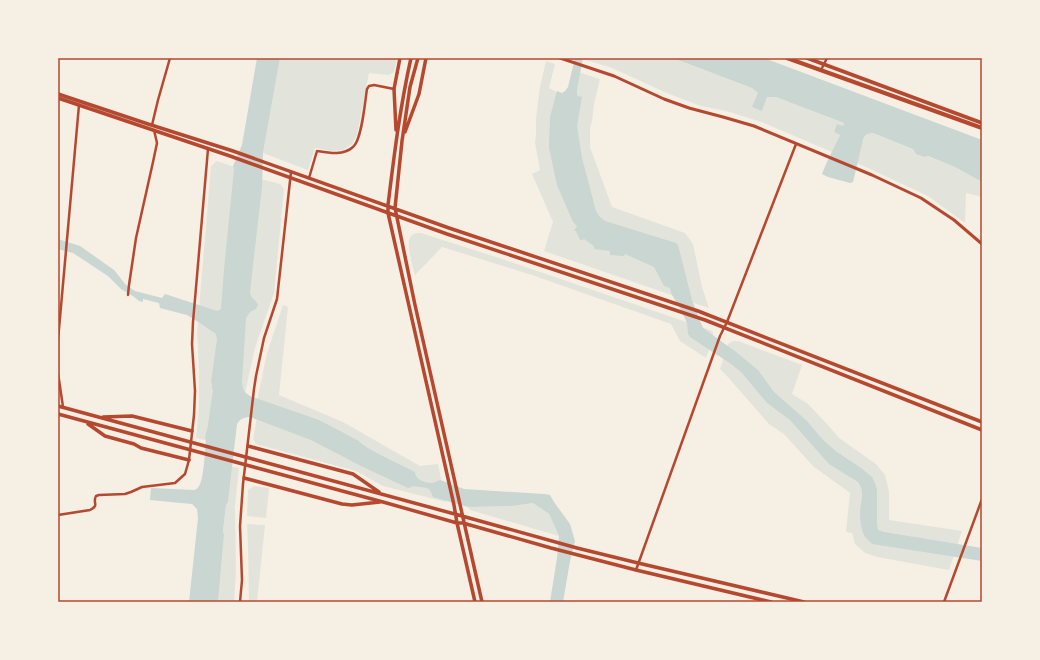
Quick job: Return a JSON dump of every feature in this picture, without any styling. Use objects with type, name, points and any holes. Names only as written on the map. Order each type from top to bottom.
[{"type":"main road","points":[[396,140],[394,89],[400,58]]},
{"type":"main road","points":[[411,58],[404,87],[396,140],[388,213],[449,480],[475,602]]},
{"type":"main road","points":[[418,58],[410,87],[402,141],[395,208],[415,305],[461,508],[463,523],[482,602]]},
{"type":"main road","points":[[402,141],[419,94],[426,58]]},
{"type":"main road","points":[[787,58],[982,128]]},
{"type":"main road","points":[[808,58],[982,123]]},
{"type":"main road","points":[[58,94],[266,162],[457,230],[698,311],[982,422]]},
{"type":"main road","points":[[58,98],[230,156],[468,242],[705,320],[982,430]]},
{"type":"main road","points":[[58,406],[577,548],[804,602]]},
{"type":"main road","points":[[58,414],[551,548],[771,602]]},
{"type":"main road","points":[[99,417],[132,416],[192,432]]},
{"type":"main road","points":[[86,422],[105,436],[134,444],[141,448],[189,460]]},
{"type":"main road","points":[[248,446],[353,474],[382,494]]},
{"type":"main road","points":[[244,478],[342,504],[352,505],[383,502]]},
{"type":"street","points":[[128,295],[136,238],[156,143],[155,131],[152,125],[170,58]]},
{"type":"street","points":[[560,58],[614,76],[664,99],[689,108],[754,126],[856,168],[921,198],[954,220],[982,244]]},
{"type":"street","points":[[820,71],[827,58]]},
{"type":"street","points":[[309,178],[317,150],[331,154],[344,152],[354,147],[359,136],[367,89],[369,86],[394,89]]},
{"type":"street","points":[[64,408],[58,373],[58,340],[79,105]]},
{"type":"street","points":[[636,570],[723,328],[727,322],[796,144]]},
{"type":"street","points":[[58,515],[95,508],[95,498],[99,495],[125,494],[142,487],[175,483],[185,474],[189,460],[195,391],[192,344],[193,322],[208,149]]},
{"type":"street","points":[[240,602],[242,580],[240,526],[250,422],[256,376],[264,338],[277,299],[291,171]]},
{"type":"street","points":[[944,602],[982,499]]},
{"type":"shaded area","points":[[257,58],[280,58],[263,153],[262,187],[250,292],[251,296],[258,305],[256,309],[250,312],[246,318],[242,383],[244,391],[250,396],[319,420],[359,441],[376,453],[415,472],[418,479],[428,483],[440,480],[464,489],[550,495],[570,524],[575,541],[563,602],[550,602],[559,536],[549,514],[533,503],[512,506],[468,507],[433,497],[430,490],[427,488],[414,486],[408,488],[311,440],[250,417],[246,417],[237,424],[223,531],[224,535],[218,602],[189,602],[198,518],[197,509],[192,504],[150,500],[151,488],[194,490],[201,482],[204,464],[205,438],[213,390],[211,382],[217,339],[216,334],[187,315],[160,308],[159,303],[143,299],[143,302],[139,301],[121,289],[108,276],[73,253],[58,249],[58,239],[80,246],[114,270],[126,285],[135,291],[162,298],[165,294],[215,310],[221,309],[234,169],[233,166],[242,145]]},
{"type":"shaded area","points":[[280,58],[397,58],[394,72],[388,75],[369,73],[357,135],[352,144],[343,150],[331,151],[315,148],[308,170],[263,153]]},
{"type":"shaded area","points":[[575,58],[583,58],[577,90],[578,96],[582,97],[577,126],[582,158],[596,211],[599,216],[605,221],[676,243],[678,245],[692,300],[703,328],[758,370],[774,392],[807,421],[823,440],[872,477],[877,490],[878,530],[982,548],[982,561],[872,544],[863,533],[861,527],[860,513],[862,490],[858,482],[829,464],[790,420],[767,403],[742,373],[690,337],[688,334],[687,323],[671,293],[670,288],[664,286],[654,267],[625,254],[624,256],[610,255],[610,251],[594,249],[594,246],[584,239],[580,240],[576,231],[574,231],[577,226],[573,222],[557,185],[549,148],[550,117],[557,91],[562,93],[568,87]]},
{"type":"shaded area","points":[[583,58],[673,58],[752,88],[758,93],[762,111],[767,97],[776,97],[844,123],[843,126],[834,132],[840,135],[832,152],[764,123],[730,112],[701,106],[669,94],[612,68]]},
{"type":"shaded area","points":[[673,58],[764,58],[982,140],[982,182],[955,167],[928,156],[924,157],[916,154],[913,149],[873,133],[866,135],[863,140],[853,182],[850,183],[828,177],[822,174],[840,135],[834,132],[837,124],[843,126],[844,123],[776,97],[767,97],[762,111],[752,107],[758,93],[752,88]]},
{"type":"shaded area","points":[[546,61],[555,64],[549,88],[565,96],[578,72],[600,79],[590,128],[590,147],[612,207],[685,233],[693,244],[702,287],[709,308],[544,251],[553,222],[532,174],[540,170],[535,143],[536,119],[540,87]]},
{"type":"shaded area","points":[[869,133],[873,133],[913,149],[916,154],[923,157],[927,156],[955,167],[982,182],[982,197],[966,193],[965,223],[928,196],[857,163],[862,143]]},
{"type":"shaded area","points":[[217,161],[240,169],[213,442],[196,438],[199,407],[197,332],[211,166]]},
{"type":"shaded area","points":[[257,178],[280,184],[284,189],[274,293],[255,348],[245,393],[239,393]]},
{"type":"shaded area","points":[[421,233],[710,330],[713,332],[713,338],[706,358],[680,341],[671,324],[532,275],[442,247],[415,275],[410,255],[409,239],[413,234]]},
{"type":"shaded area","points":[[283,305],[288,307],[279,395],[343,422],[420,466],[438,464],[446,502],[383,486],[356,471],[256,444],[253,439],[257,416],[258,396],[267,353]]},
{"type":"shaded area","points":[[733,341],[738,341],[802,365],[792,394],[808,404],[839,438],[876,464],[885,475],[889,492],[889,520],[962,531],[949,570],[877,557],[865,553],[855,544],[852,533],[846,532],[850,493],[813,466],[784,434],[769,424],[720,369],[728,344]]},
{"type":"shaded area","points":[[232,467],[239,468],[235,506],[236,572],[234,602],[218,602],[224,535],[223,531]]},
{"type":"shaded area","points":[[254,486],[269,488],[266,518],[247,516],[248,490]]},
{"type":"shaded area","points":[[533,503],[549,514],[559,536],[470,510],[468,507],[511,506]]},
{"type":"shaded area","points":[[247,524],[265,525],[257,602],[249,602]]}]
